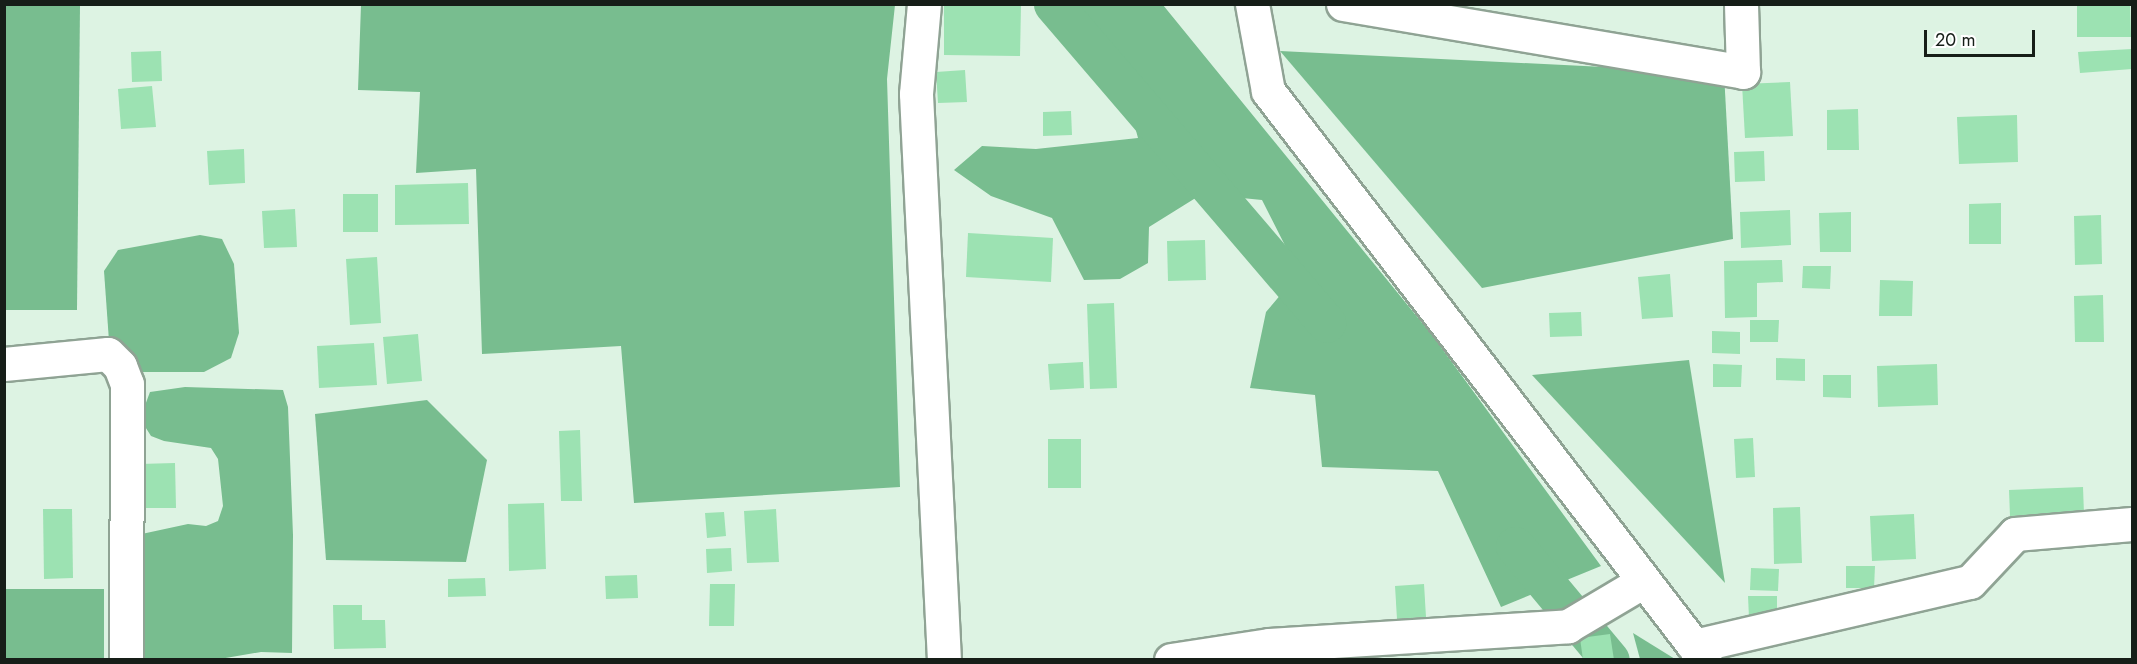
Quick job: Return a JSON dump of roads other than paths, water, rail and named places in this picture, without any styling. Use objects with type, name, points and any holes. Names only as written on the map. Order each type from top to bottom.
[{"type":"street","points":[[924,4],[916,94],[944,660]]},
{"type":"street","points":[[1252,4],[1268,91],[1642,582],[1699,653],[1970,582],[2015,534],[2133,524]]},
{"type":"street","points":[[1343,4],[1743,72],[1741,4]]},
{"type":"street","points":[[4,364],[108,354],[120,366],[127,384],[126,660]]},
{"type":"street","points":[[1171,660],[1269,645],[1568,626],[1642,582]]},
{"type":"waterway","points":[[1053,4],[1326,323]]},
{"type":"waterway","points":[[1515,546],[1610,660]]}]
